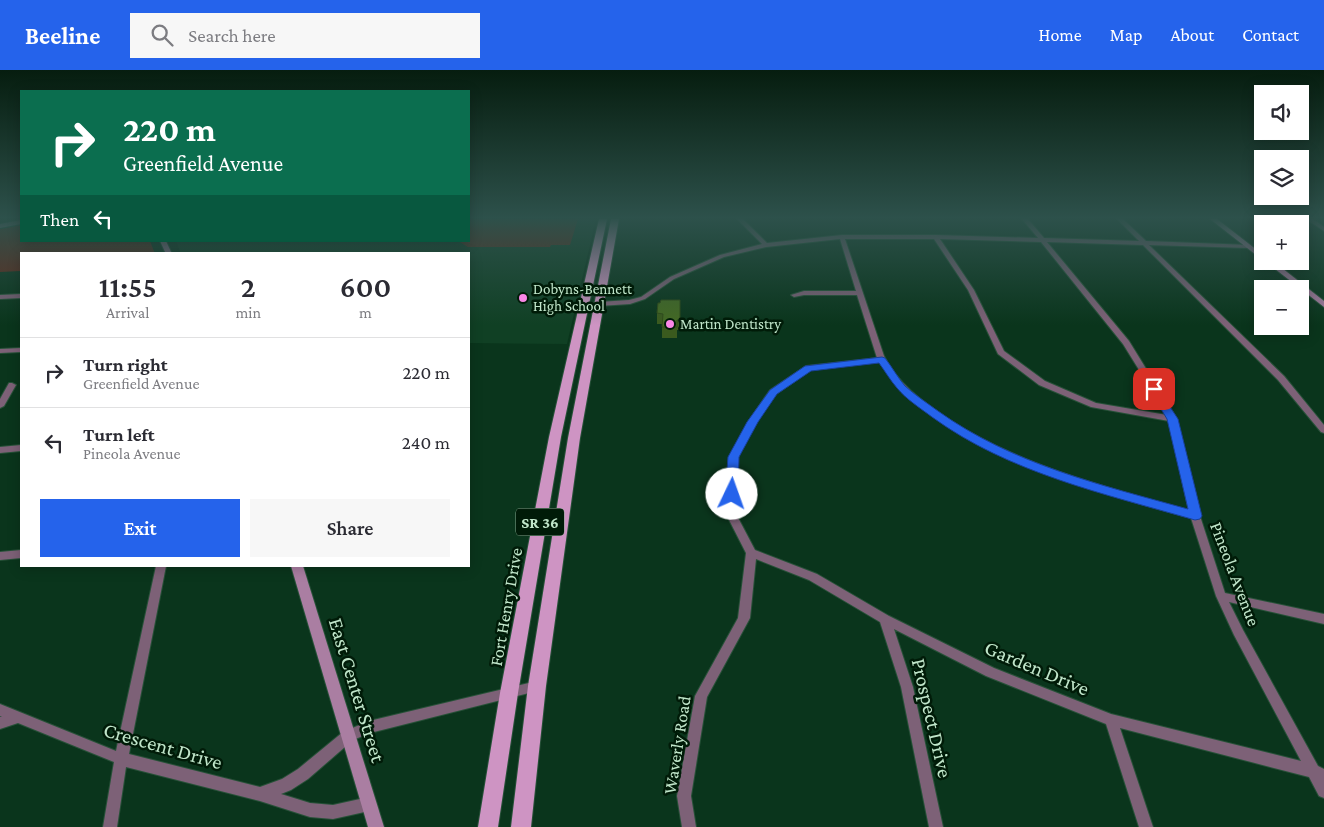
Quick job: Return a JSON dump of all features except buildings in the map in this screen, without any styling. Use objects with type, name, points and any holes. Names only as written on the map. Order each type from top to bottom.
[{"type":"main road","name":"Fort Henry Drive","points":[[488,827],[509,693],[555,437],[595,254]]},
{"type":"main road","name":"SR 36","points":[[521,827],[537,686],[574,438],[608,254]]},
{"type":"street","points":[[599,304],[630,302],[643,298],[672,278],[729,254]]},
{"type":"street","points":[[848,254],[882,360],[901,387],[923,406],[954,428],[997,452],[1098,488],[1195,516]]},
{"type":"street","points":[[947,254],[971,290],[1001,352],[1042,383],[1094,405],[1173,419]]},
{"type":"street","name":"Pineola Avenue","points":[[1053,254],[1126,344],[1173,419],[1195,516],[1222,596],[1238,632],[1318,774],[1324,791]]},
{"type":"street","points":[[1157,254],[1282,378],[1324,430]]},
{"type":"street","points":[[1279,270],[1324,305]]},
{"type":"street","points":[[794,295],[804,293],[861,294]]},
{"type":"street","points":[[0,305],[11,296]]},
{"type":"street","points":[[0,297],[20,296]]},
{"type":"street","points":[[0,351],[20,350]]},
{"type":"street","points":[[752,553],[730,512],[734,457],[752,422],[773,392],[809,368],[882,360]]},
{"type":"street","points":[[0,406],[12,385]]},
{"type":"street","points":[[0,450],[20,448]]},
{"type":"street","name":"Garden Drive","points":[[752,553],[813,577],[885,620],[990,672],[1111,720],[1318,774]]},
{"type":"street","name":"Waverly Road","points":[[689,827],[684,796],[700,696],[744,618],[752,553]]},
{"type":"street","points":[[0,556],[20,554]]},
{"type":"street","points":[[110,827],[121,759],[161,567]]},
{"type":"street","name":"East Center Street","points":[[297,567],[376,827]]},
{"type":"street","points":[[1222,596],[1324,619]]},
{"type":"street","name":"Prospect Drive","points":[[885,620],[907,687],[936,827]]},
{"type":"street","points":[[260,794],[286,785],[303,774],[348,736],[369,727],[537,686]]},
{"type":"street","name":"Crescent Drive","points":[[0,710],[121,759],[260,794],[310,810],[333,812],[369,804]]},
{"type":"street","points":[[0,723],[20,717]]},
{"type":"street","points":[[1111,720],[1146,827]]},
{"type":"shaded area","points":[[0,254],[20,254],[20,271],[0,272]]},
{"type":"shaded area","points":[[470,254],[588,254],[567,344],[470,343]]},
{"type":"place","name":"Dobyns-Bennett High School","points":[[523,298]]},
{"type":"place","name":"Martin Dentistry","points":[[670,324]]},
{"type":"route","points":[[732,494],[734,457],[752,422],[773,392],[809,368],[882,360],[901,387],[923,406],[954,428],[997,452],[1098,488],[1195,516],[1173,419],[1154,389]]}]
